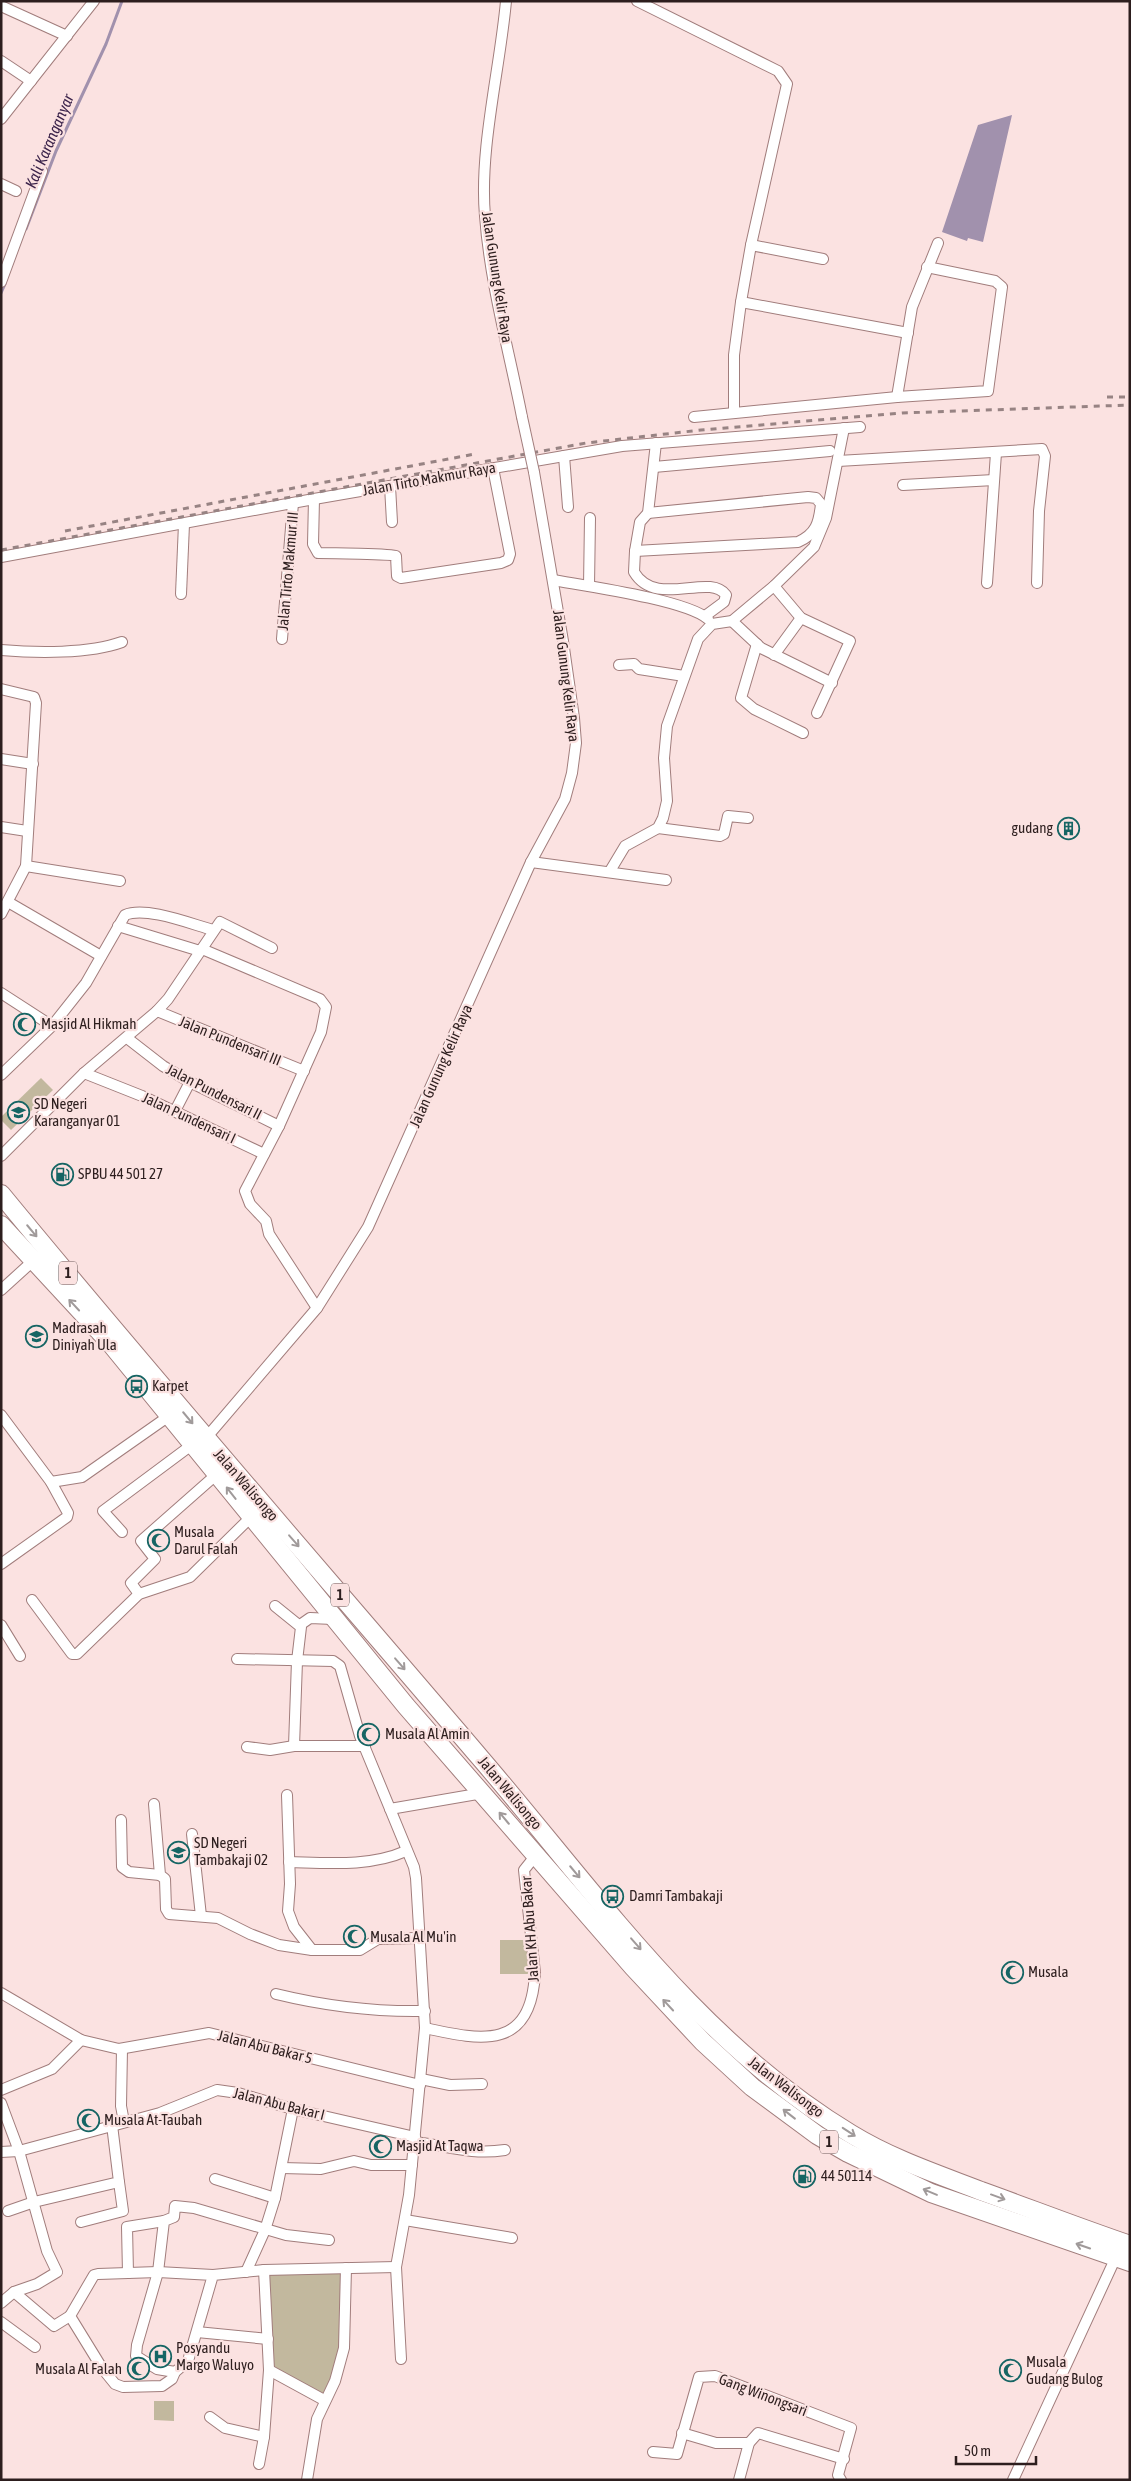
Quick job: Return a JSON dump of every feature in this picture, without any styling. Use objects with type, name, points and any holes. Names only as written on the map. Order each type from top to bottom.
[{"type":"highway","name":"Jalan Walisongo","points":[[1,1194],[199,1441],[683,1998],[766,2075],[852,2135],[916,2166],[1130,2245]]},
{"type":"highway","name":"Jalan Walisongo","points":[[1,1225],[111,1344],[169,1416],[199,1441],[217,1474],[333,1620],[633,1967],[703,2042],[752,2087],[817,2135],[848,2153],[931,2193],[1123,2259]]},
{"type":"street","points":[[1,119],[94,1]]},
{"type":"street","name":"Jalan Gunung Kelir Raya","points":[[122,1532],[103,1511],[199,1441],[317,1308],[368,1227],[531,862],[565,799],[572,773],[576,743],[574,718],[553,580],[534,472],[492,268],[484,215],[485,160],[506,1]]},
{"type":"street","points":[[637,1],[778,72],[787,84],[751,245],[734,355],[734,413]]},
{"type":"street","points":[[1,6],[67,36]]},
{"type":"street","points":[[1,61],[31,81]]},
{"type":"street","points":[[1,282],[42,171]]},
{"type":"street","points":[[1,184],[16,192]]},
{"type":"street","points":[[897,397],[912,307],[938,243]]},
{"type":"street","points":[[751,245],[823,259]]},
{"type":"street","points":[[694,417],[897,397],[988,391],[1002,287],[995,281],[928,267]]},
{"type":"street","points":[[742,302],[908,333]]},
{"type":"street","name":"Jalan Tirto Makmur Raya","points":[[1,557],[314,499],[564,456],[656,443],[860,427]]},
{"type":"street","points":[[732,621],[774,586],[814,548],[820,536],[844,428]]},
{"type":"street","points":[[656,443],[648,513],[640,522],[635,551],[634,572],[642,580],[656,588],[666,590],[716,588],[724,592],[724,602],[708,620],[698,639],[667,726],[664,758],[667,801],[658,828]]},
{"type":"street","points":[[838,461],[996,453],[1038,448],[1045,453],[1037,583]]},
{"type":"street","points":[[654,467],[830,451]]},
{"type":"street","points":[[987,583],[996,453]]},
{"type":"street","points":[[564,456],[568,507]]},
{"type":"street","points":[[314,499],[313,544],[318,553],[394,554],[397,558],[398,576],[401,578],[501,563],[508,560],[510,554],[493,468]]},
{"type":"street","points":[[903,485],[994,480]]},
{"type":"street","points":[[390,486],[392,522]]},
{"type":"street","points":[[635,551],[798,542],[812,534],[816,527],[821,504],[816,498],[808,497],[648,513]]},
{"type":"street","name":"Jalan Tirto Makmur III","points":[[282,639],[293,503]]},
{"type":"street","points":[[589,586],[590,518]]},
{"type":"street","points":[[181,594],[184,524]]},
{"type":"street","points":[[553,580],[589,586],[691,610],[708,620],[732,621],[757,644],[774,655],[793,662],[832,683]]},
{"type":"street","points":[[774,586],[801,618],[848,638],[849,645],[816,713]]},
{"type":"street","points":[[774,655],[801,618]]},
{"type":"street","points":[[1,650],[70,650],[105,647],[122,642]]},
{"type":"street","points":[[757,644],[741,698],[754,710],[803,733]]},
{"type":"street","points":[[619,665],[634,664],[639,669],[684,676]]},
{"type":"street","points":[[1,690],[29,694],[34,697],[36,703],[26,866],[1,914]]},
{"type":"street","points":[[1,759],[33,764]]},
{"type":"street","points":[[610,871],[625,846],[658,828],[720,836],[724,834],[728,816],[748,818]]},
{"type":"street","points":[[1,827],[28,831]]},
{"type":"street","points":[[531,862],[610,871],[666,880]]},
{"type":"street","points":[[26,866],[120,881]]},
{"type":"street","points":[[8,902],[101,956]]},
{"type":"street","points":[[1,1075],[52,1026],[86,983],[124,915],[133,913],[152,914],[213,930]]},
{"type":"street","points":[[1,1156],[84,1073],[157,1011],[219,923],[224,922],[272,948]]},
{"type":"street","points":[[118,926],[201,950],[320,999],[325,1003],[326,1011],[322,1032],[279,1126],[245,1191],[246,1198],[266,1221],[269,1234],[317,1308]]},
{"type":"street","points":[[1,994],[52,1026]]},
{"type":"street","name":"Jalan Pundensari III","points":[[157,1011],[304,1071]]},
{"type":"street","name":"Jalan Pundensari II","points":[[127,1038],[163,1066],[190,1082],[279,1126]]},
{"type":"street","name":"Jalan Pundensari I","points":[[84,1073],[175,1112],[264,1154]]},
{"type":"street","points":[[175,1112],[190,1082]]},
{"type":"street","points":[[1,1290],[33,1261]]},
{"type":"street","points":[[1,1414],[51,1482],[68,1511],[68,1515],[1,1564]]},
{"type":"street","points":[[51,1482],[77,1479],[169,1416]]},
{"type":"street","points":[[139,1594],[131,1582],[155,1558],[141,1541],[217,1474]]},
{"type":"street","points":[[32,1600],[72,1654],[76,1655],[139,1594],[190,1577],[251,1517]]},
{"type":"street","points":[[275,1606],[300,1625]]},
{"type":"street","points":[[300,1625],[310,1618],[333,1620]]},
{"type":"street","points":[[1,1625],[20,1656]]},
{"type":"street","points":[[294,1746],[300,1625]]},
{"type":"street","points":[[237,1659],[333,1662],[340,1666],[365,1746],[414,1867],[425,2028],[412,2165],[405,2220],[396,2266],[401,2359]]},
{"type":"street","points":[[247,1747],[270,1750],[294,1746],[365,1746]]},
{"type":"street","points":[[390,1809],[483,1793]]},
{"type":"street","points":[[287,1796],[290,1884],[288,1911],[294,1927],[312,1950]]},
{"type":"street","points":[[154,1804],[160,1875]]},
{"type":"street","points":[[121,1820],[122,1867],[130,1872],[160,1875],[165,1879],[166,1909],[169,1914],[218,1918],[250,1934],[279,1945],[312,1950],[360,1950],[378,1939],[418,1938]]},
{"type":"street","points":[[192,1834],[201,1916]]},
{"type":"street","points":[[289,1862],[367,1861],[382,1859],[406,1851]]},
{"type":"street","name":"Jalan KH Abu Bakar","points":[[425,2028],[452,2034],[494,2036],[510,2031],[526,2014],[534,1989],[535,1973],[524,1870],[536,1855]]},
{"type":"street","name":"Jalan Abu Bakar 5","points":[[1,1993],[81,2040],[122,2049],[209,2033],[421,2082],[450,2085],[482,2084]]},
{"type":"street","points":[[276,1994],[317,2004],[394,2012],[425,2011]]},
{"type":"street","points":[[1,2090],[52,2069],[81,2040]]},
{"type":"street","points":[[122,2049],[121,2106],[124,2122]]},
{"type":"street","name":"Jalan Abu Bakar I","points":[[1,2152],[19,2151],[160,2113],[217,2090],[238,2093],[293,2109],[461,2151],[505,2150]]},
{"type":"street","points":[[1,2103],[19,2151],[47,2251],[57,2273],[14,2292],[1,2302]]},
{"type":"street","points":[[246,2272],[265,2230],[275,2198],[293,2109]]},
{"type":"street","points":[[81,2222],[123,2211],[112,2125]]},
{"type":"street","points":[[282,2168],[321,2169],[354,2161],[371,2165],[412,2165]]},
{"type":"street","points":[[215,2179],[275,2198]]},
{"type":"street","points":[[8,2211],[34,2202],[119,2182]]},
{"type":"street","points":[[128,2273],[127,2227],[174,2217],[177,2205],[194,2208],[265,2230],[329,2240]]},
{"type":"street","points":[[164,2220],[158,2272],[137,2345],[136,2356],[157,2369],[175,2372]]},
{"type":"street","points":[[405,2220],[512,2238]]},
{"type":"street","points":[[1013,2480],[1123,2259]]},
{"type":"street","points":[[14,2292],[54,2326],[70,2316],[94,2275],[158,2272],[213,2275],[264,2270],[396,2266]]},
{"type":"street","points":[[307,2480],[317,2419],[324,2400],[335,2381],[344,2348],[346,2268]]},
{"type":"street","points":[[259,2464],[264,2437],[269,2370],[264,2270]]},
{"type":"street","points":[[70,2316],[102,2368],[115,2384],[124,2387],[162,2386],[172,2380],[175,2372],[188,2361],[213,2275]]},
{"type":"street","points":[[1,2322],[35,2347]]},
{"type":"street","points":[[197,2332],[268,2339]]},
{"type":"street","points":[[269,2370],[324,2400]]},
{"type":"street","name":"Gang Winongsari","points":[[653,2452],[676,2454],[699,2377],[715,2376],[852,2428],[838,2475],[841,2480]]},
{"type":"street","points":[[210,2417],[225,2428],[264,2437]]},
{"type":"street","points":[[738,2480],[749,2443],[758,2432],[844,2459]]},
{"type":"street","points":[[682,2433],[716,2443],[749,2443]]},
{"type":"shaded area","points":[[1012,115],[983,242],[968,238],[967,241],[942,232],[978,125]]},
{"type":"shaded area","points":[[41,1078],[53,1090],[11,1130],[1,1120],[1,1117]]},
{"type":"shaded area","points":[[500,1940],[528,1940],[529,1974],[500,1974]]},
{"type":"shaded area","points":[[343,2271],[339,2352],[336,2367],[323,2397],[271,2366],[269,2274]]},
{"type":"shaded area","points":[[154,2401],[174,2401],[174,2421],[154,2420]]},
{"type":"waterway","name":"Kali Karanganyar","points":[[26,229],[56,151],[106,44],[122,1]]},
{"type":"waterway","name":"Kali Karanganyar","points":[[1,293],[5,284]]},
{"type":"railway","points":[[1107,397],[1130,397]]},
{"type":"railway","points":[[1,550],[586,443],[701,430],[902,413],[1130,405]]},
{"type":"railway","points":[[65,531],[475,454]]},
{"type":"place","name":"gudang","points":[[1069,828]]},
{"type":"place","name":"Masjid Al Hikmah","points":[[25,1024]]},
{"type":"place","name":"SD Negeri Karanganyar 01","points":[[18,1113]]},
{"type":"place","name":"SPBU 44 501 27","points":[[62,1174]]},
{"type":"place","name":"Madrasah Diniyah Ula","points":[[36,1337]]},
{"type":"place","name":"Karpet","points":[[136,1386]]},
{"type":"place","name":"Musala Darul Falah","points":[[158,1541]]},
{"type":"place","name":"Musala Al Amin","points":[[369,1734]]},
{"type":"place","name":"SD Negeri Tambakaji 02","points":[[178,1852]]},
{"type":"place","name":"Damri Tambakaji","points":[[613,1896]]},
{"type":"place","name":"Musala Al Mu'in","points":[[354,1937]]},
{"type":"place","name":"Musala","points":[[1012,1972]]},
{"type":"place","name":"Musala At-Taubah","points":[[88,2120]]},
{"type":"place","name":"Masjid At Taqwa","points":[[380,2146]]},
{"type":"place","name":"44 50114","points":[[805,2176]]},
{"type":"place","name":"Posyandu Margo Waluyo","points":[[160,2357]]},
{"type":"place","name":"Musala Al Falah","points":[[138,2369]]},
{"type":"place","name":"Musala Gudang Bulog","points":[[1010,2371]]}]
